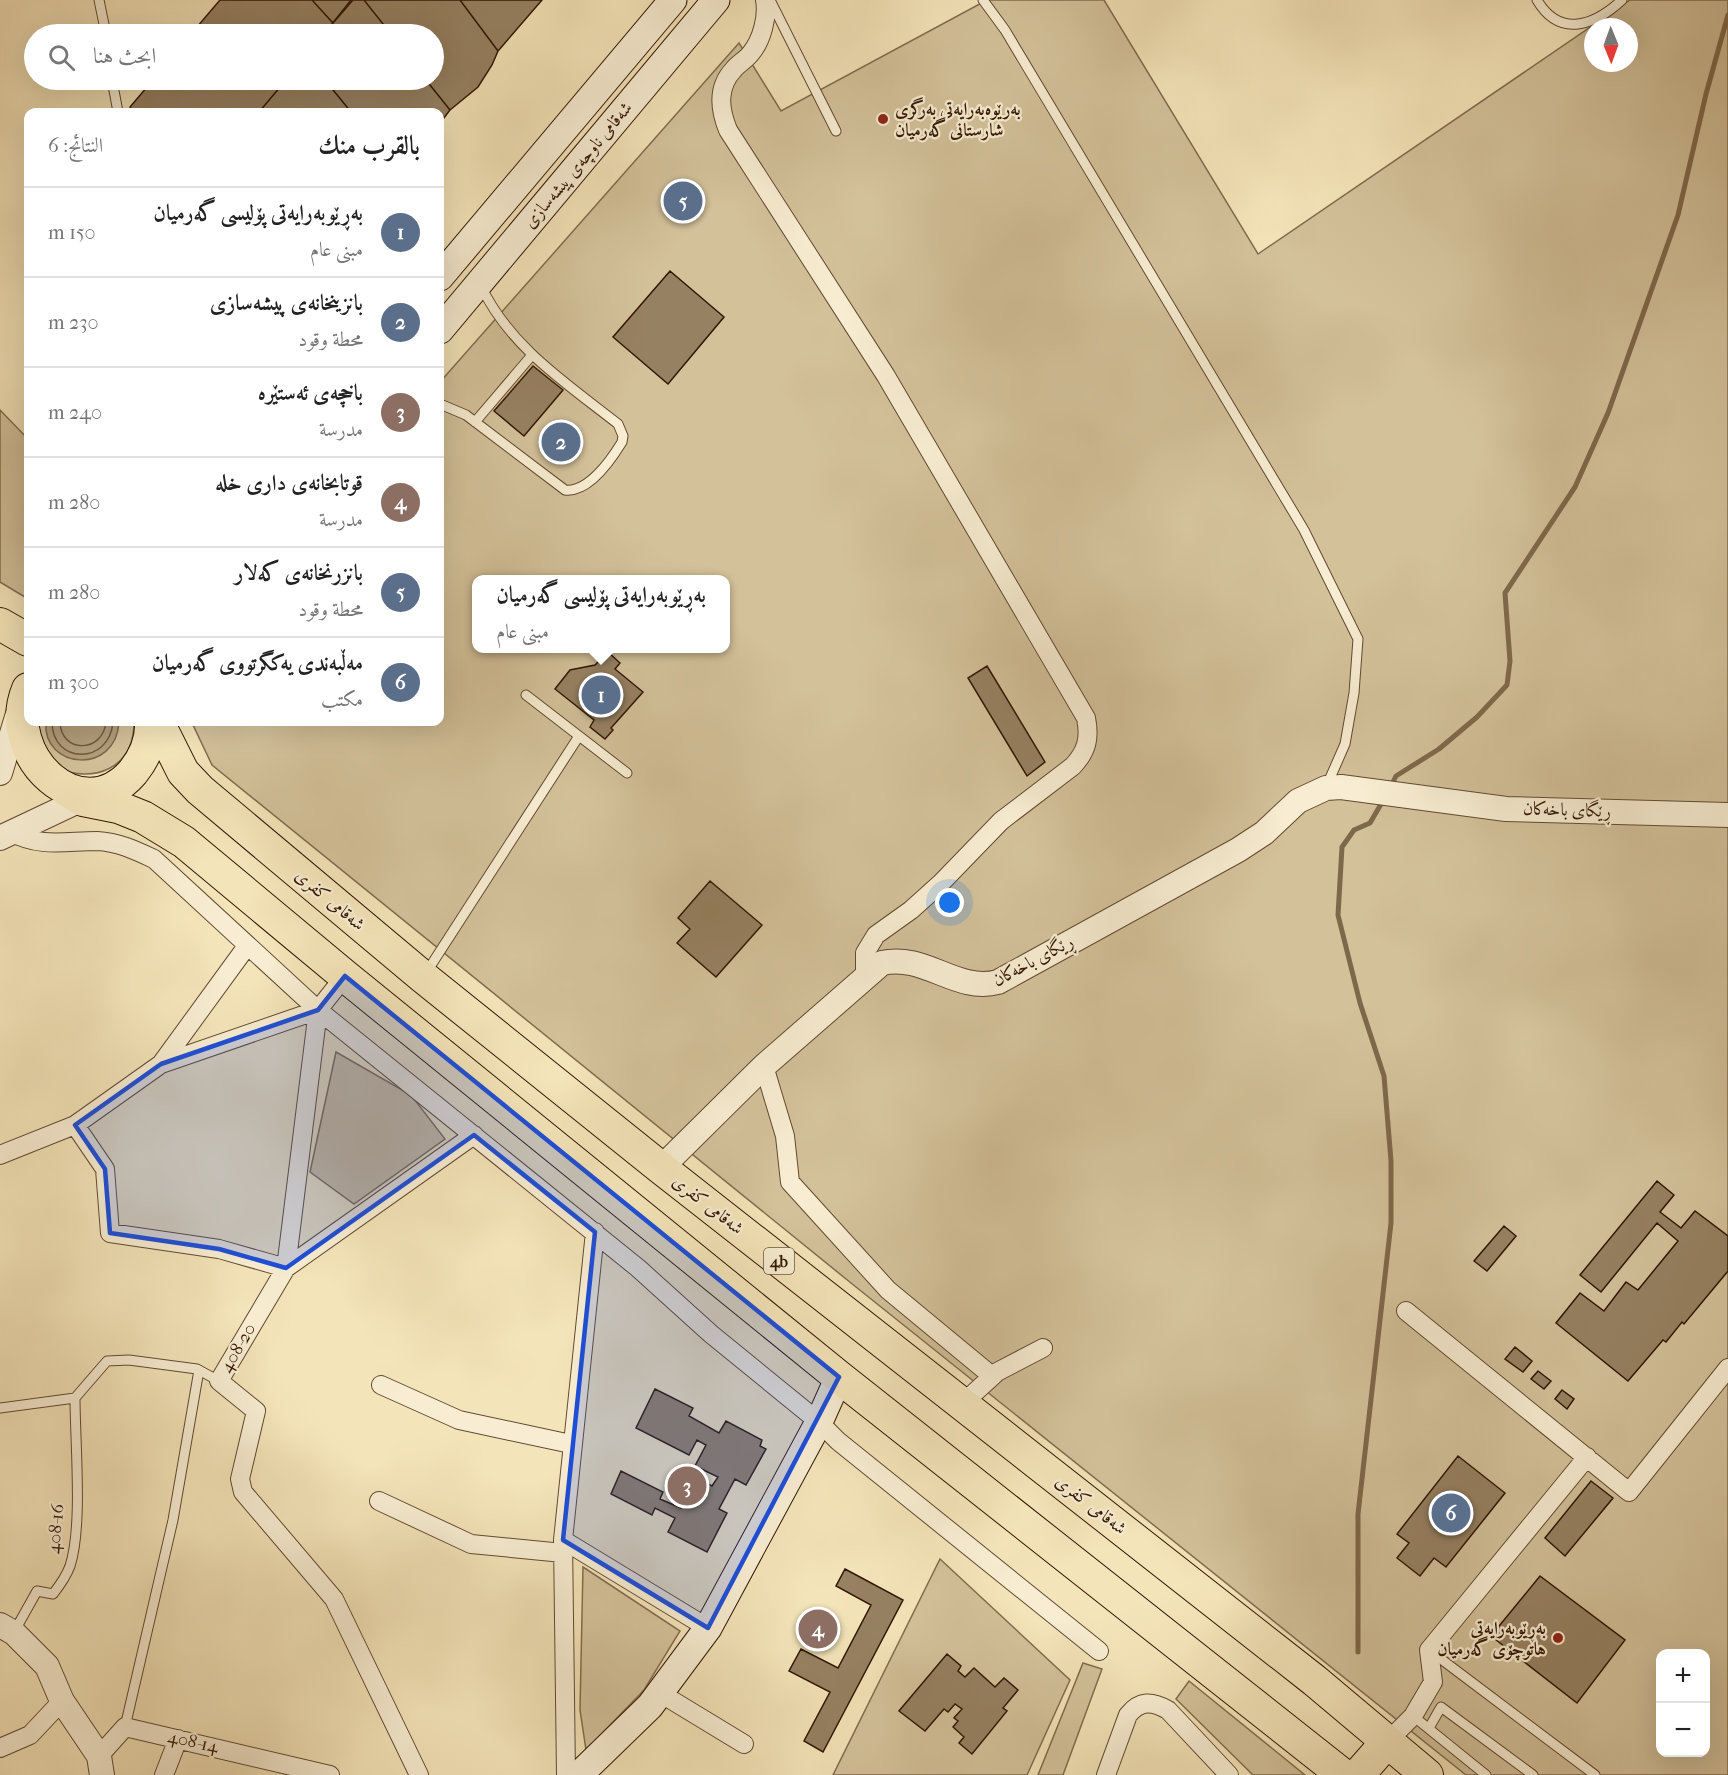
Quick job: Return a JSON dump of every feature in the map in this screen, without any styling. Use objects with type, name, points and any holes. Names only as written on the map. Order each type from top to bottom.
[{"type":"highway","points":[[0,624],[24,638]]},
{"type":"highway","points":[[15,720],[38,775],[118,807],[171,833],[839,1377],[1343,1775]]},
{"type":"highway","points":[[83,794],[115,786],[129,776],[141,762],[153,726]]},
{"type":"highway","name":"شەقامی کفری","points":[[156,726],[183,772],[200,790],[423,977],[661,1168],[1314,1680],[1427,1775]]},
{"type":"highway","points":[[1358,1775],[1387,1742]]},
{"type":"main road","name":"شەقامی ناوچەی پیشەسازی","points":[[444,272],[673,0]]},
{"type":"main road","name":"شەقامی ناوچەی پیشەسازی","points":[[444,325],[716,0]]},
{"type":"main road","points":[[579,1775],[638,1720],[708,1628],[819,1422],[839,1377]]},
{"type":"street","points":[[765,0],[767,9],[763,27],[752,53],[732,70],[721,90],[720,111],[728,130],[886,376],[1086,718],[1088,730],[1087,746],[1083,756],[1073,766],[1001,821],[941,883],[911,910],[876,935],[865,953],[865,976]]},
{"type":"street","points":[[0,773],[15,720]]},
{"type":"street","name":"ڕێگای باخەکان","points":[[661,1168],[764,1066],[882,963],[898,959],[927,966],[969,985],[984,986],[998,982],[1238,850],[1264,833],[1298,801],[1334,788],[1506,809],[1728,815]]},
{"type":"street","points":[[5,835],[83,794]]},
{"type":"street","points":[[5,835],[40,843],[96,841],[122,844],[154,859],[318,1010],[595,1232],[711,1334],[819,1422],[838,1441],[1099,1651]]},
{"type":"street","points":[[161,1064],[247,946]]},
{"type":"street","points":[[0,1155],[75,1125],[161,1064],[318,1010],[345,976]]},
{"type":"street","name":"408-20","points":[[318,1010],[286,1268],[219,1381],[256,1411],[242,1468],[243,1492],[334,1599],[419,1775]]},
{"type":"street","points":[[764,1066],[785,1136],[790,1182],[888,1290],[992,1376]]},
{"type":"street","points":[[75,1125],[105,1169],[110,1233],[219,1249],[286,1268],[474,1135]]},
{"type":"street","points":[[566,1775],[563,1546],[595,1232]]},
{"type":"street","points":[[1406,1311],[1629,1492],[1728,1368]]},
{"type":"street","points":[[962,1404],[992,1376],[1043,1348]]},
{"type":"street","points":[[381,1385],[459,1420],[572,1444]]},
{"type":"street","points":[[1387,1742],[1413,1716],[1434,1682],[1429,1650],[1587,1456]]},
{"type":"street","points":[[379,1501],[471,1544],[563,1546],[708,1628]]},
{"type":"street","points":[[7,1629],[47,1666],[62,1701],[101,1766],[125,1727]]},
{"type":"street","points":[[660,1693],[744,1744]]},
{"type":"street","points":[[0,1748],[30,1736],[62,1701]]},
{"type":"street","points":[[1106,1775],[1128,1715],[1134,1707],[1145,1702],[1158,1704],[1168,1710],[1229,1775]]},
{"type":"street","name":"408-14","points":[[125,1727],[330,1775]]},
{"type":"street","points":[[164,1775],[178,1739]]},
{"type":"lane","points":[[99,0],[104,24]]},
{"type":"lane","points":[[770,0],[836,131]]},
{"type":"lane","points":[[983,0],[1005,30],[1304,530],[1358,639],[1354,693],[1334,788]]},
{"type":"lane","points":[[1537,0],[1542,10],[1555,18],[1581,24],[1595,22],[1622,0]]},
{"type":"lane","points":[[114,90],[117,108]]},
{"type":"lane","points":[[444,406],[466,415],[565,490],[580,489],[618,448],[623,436],[618,424],[532,355],[503,324],[480,283]]},
{"type":"lane","points":[[475,422],[532,355]]},
{"type":"lane","points":[[526,695],[627,773]]},
{"type":"lane","points":[[423,977],[579,736]]},
{"type":"lane","points":[[0,1408],[75,1398],[107,1361],[129,1360],[198,1370],[219,1381]]},
{"type":"lane","points":[[125,1727],[173,1520],[198,1370]]},
{"type":"lane","name":"408-16","points":[[7,1629],[37,1591],[53,1594],[65,1578],[73,1554],[76,1524],[75,1398]]},
{"type":"lane","points":[[1429,1650],[1595,1775]]},
{"type":"lane","points":[[1429,1728],[1441,1707],[1533,1775]]},
{"type":"lane","points":[[1413,1716],[1486,1775]]},
{"type":"highlighted area","points":[[345,976],[839,1377],[708,1628],[563,1540],[595,1232],[474,1135],[286,1268],[219,1249],[110,1233],[105,1169],[75,1125],[161,1064],[318,1010]]},
{"type":"shaded area","points":[[987,0],[1104,0],[1258,254],[1584,31],[1584,72],[1638,72],[1638,18],[1604,18],[1630,0],[1728,0],[1728,1775],[1466,1775],[851,1283],[212,765],[193,726],[444,726],[444,377],[739,43],[781,111]]},
{"type":"shaded area","points":[[0,410],[24,435],[24,597],[0,582]]},
{"type":"shaded area","points":[[35,726],[134,726],[127,751],[120,761],[110,768],[98,773],[85,774],[71,773],[56,768]]},
{"type":"shaded area","points":[[336,1052],[411,1095],[445,1139],[354,1204],[310,1172]]},
{"type":"shaded area","points":[[940,1559],[1070,1680],[1027,1775],[833,1775]]},
{"type":"shaded area","points":[[583,1567],[680,1631],[644,1690],[586,1750],[580,1710]]},
{"type":"shaded area","points":[[1083,1663],[1102,1669],[1063,1775],[1038,1775]]},
{"type":"shaded area","points":[[1189,1681],[1305,1775],[1253,1775],[1176,1699]]},
{"type":"water","points":[[46,726],[118,726],[115,739],[106,751],[94,758],[80,760],[67,757],[55,749],[48,738]]},
{"type":"building","points":[[220,0],[312,0],[333,23],[332,24],[200,24]]},
{"type":"building","points":[[312,0],[353,0],[333,23]]},
{"type":"building","points":[[351,0],[364,0],[383,24],[332,24]]},
{"type":"building","points":[[364,0],[460,0],[498,51],[478,87],[450,110],[434,90],[444,90],[444,24],[383,24]]},
{"type":"building","points":[[460,0],[542,0],[498,51]]},
{"type":"building","points":[[144,90],[278,90],[262,108],[130,107]]},
{"type":"building","points":[[278,90],[333,90],[348,108],[262,108]]},
{"type":"building","points":[[333,90],[434,90],[450,110],[444,118],[444,108],[348,108]]},
{"type":"building","points":[[670,271],[724,317],[668,384],[613,337]]},
{"type":"building","points":[[533,366],[563,390],[524,436],[494,411]]},
{"type":"building","points":[[609,653],[620,663],[615,669],[643,692],[611,728],[613,730],[605,739],[590,727],[594,720],[555,689],[570,670],[595,665]]},
{"type":"building","points":[[987,666],[1045,762],[1027,776],[968,678]]},
{"type":"building","points":[[710,881],[762,925],[716,977],[677,943],[690,929],[678,918]]},
{"type":"building","points":[[1657,1181],[1674,1195],[1660,1212],[1681,1228],[1695,1211],[1728,1236],[1728,1271],[1684,1324],[1682,1322],[1666,1342],[1663,1340],[1628,1381],[1556,1323],[1580,1293],[1604,1311],[1626,1282],[1638,1290],[1678,1241],[1657,1223],[1601,1292],[1580,1275]]},
{"type":"building","points":[[1504,1226],[1516,1236],[1487,1271],[1474,1261]]},
{"type":"building","points":[[1515,1347],[1532,1361],[1523,1372],[1505,1359]]},
{"type":"building","points":[[1538,1371],[1551,1381],[1544,1389],[1531,1379]]},
{"type":"building","points":[[655,1389],[693,1408],[689,1416],[719,1433],[726,1421],[762,1440],[760,1446],[766,1449],[746,1485],[735,1479],[719,1509],[727,1513],[707,1552],[668,1532],[675,1518],[655,1508],[652,1515],[611,1494],[621,1471],[663,1492],[660,1499],[681,1508],[696,1478],[712,1486],[718,1477],[695,1466],[706,1445],[697,1440],[689,1455],[636,1428]]},
{"type":"building","points":[[1562,1390],[1574,1399],[1567,1409],[1555,1399]]},
{"type":"building","points":[[1458,1456],[1505,1493],[1446,1567],[1434,1558],[1420,1576],[1397,1558],[1409,1543],[1397,1534]]},
{"type":"building","points":[[1591,1481],[1613,1498],[1565,1556],[1545,1538]]},
{"type":"building","points":[[845,1569],[903,1600],[823,1752],[804,1741],[830,1692],[789,1671],[801,1649],[838,1668],[871,1605],[836,1586]]},
{"type":"building","name":"بەڕێوبەرایەتی هاتوچۆی گەرمیان","points":[[1540,1576],[1625,1640],[1577,1703],[1491,1636]]},
{"type":"building","points":[[947,1654],[961,1666],[958,1671],[965,1677],[974,1668],[995,1687],[1004,1678],[1018,1690],[1003,1708],[1007,1711],[972,1754],[959,1743],[964,1737],[953,1727],[958,1721],[954,1718],[962,1709],[955,1704],[948,1712],[944,1709],[925,1731],[899,1711]]},
{"type":"waterway","points":[[1390,788],[1396,776],[1439,749],[1477,717],[1507,685],[1510,661],[1505,593],[1575,487],[1608,413],[1678,215],[1706,94],[1728,15]]},
{"type":"waterway","points":[[1358,1652],[1358,1514],[1391,1223],[1391,1161],[1384,1076],[1360,1003],[1338,915],[1342,847],[1354,830],[1370,823],[1384,799]]},
{"type":"place","name":"بەرێوەبەرایەتی بەرگری شارستانی گەرمیان","points":[[883,119]]},
{"type":"place","name":"بانزرنخانەی کەلار","points":[[683,201]]},
{"type":"place","name":"بانزینخانەی پیشەسازی","points":[[561,442]]},
{"type":"place","name":"بەڕێوبەرایەتی پۆلیسی گەرمیان","points":[[601,695]]},
{"type":"place","name":"باخچەی ئەستێرە","points":[[687,1486]]},
{"type":"place","name":"مەڵبەندی یەکگرتووی گەرمیان","points":[[1451,1513]]},
{"type":"place","name":"قوتابخانەی داری خلە","points":[[818,1629]]},
{"type":"place","name":"بەڕێوبەرایەتی هاتوچۆی گەرمیان","points":[[1558,1638]]}]
